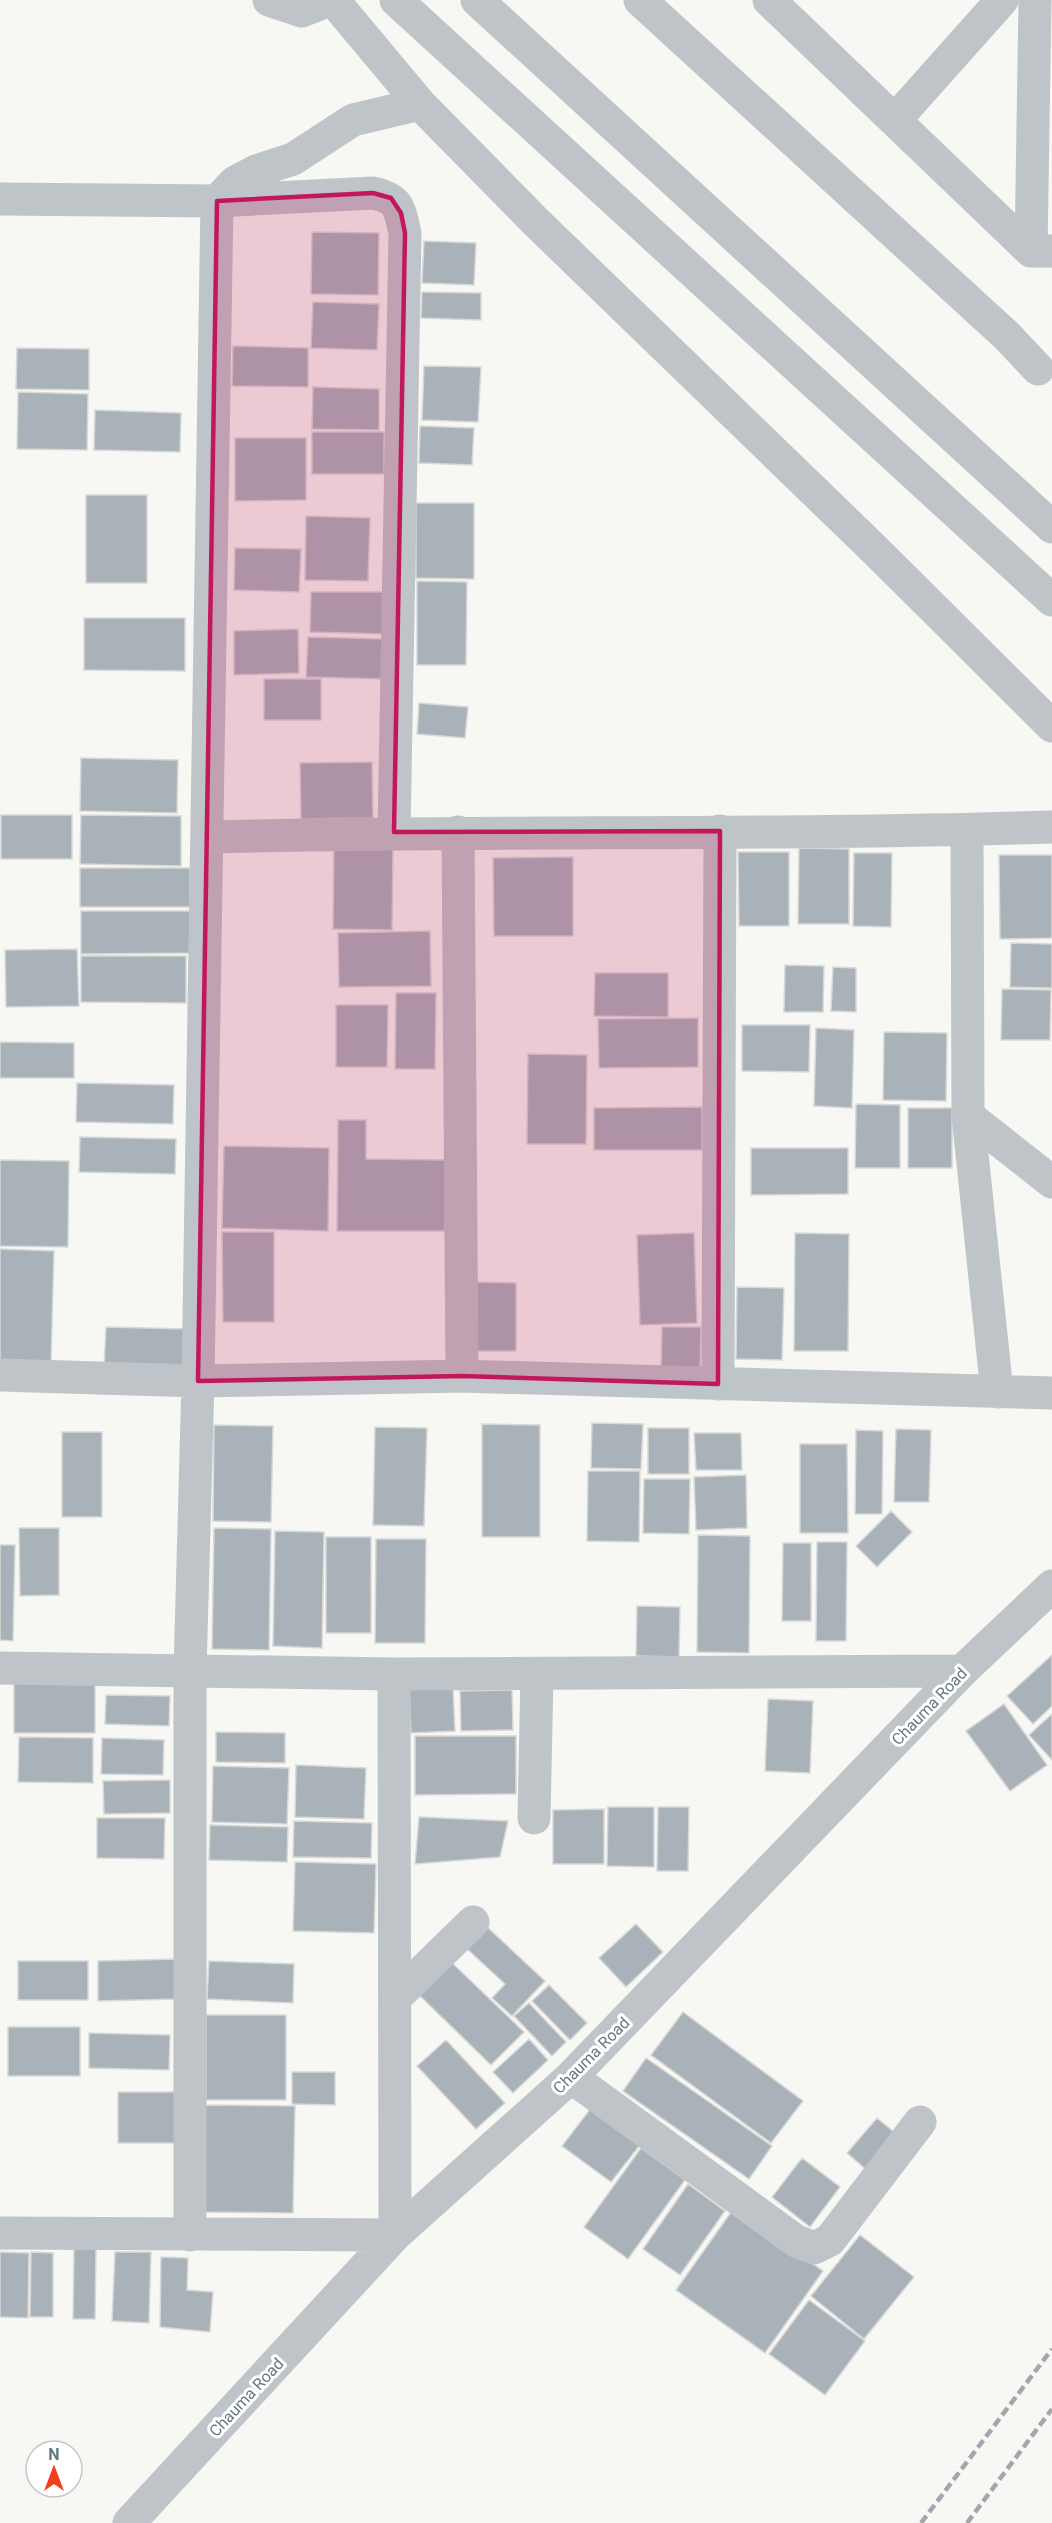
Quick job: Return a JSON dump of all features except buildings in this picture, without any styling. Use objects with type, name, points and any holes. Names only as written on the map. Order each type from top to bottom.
[{"type":"street","points":[[269,0],[302,10],[332,0],[420,104],[535,221],[876,551],[1052,726]]},
{"type":"street","points":[[396,0],[1052,600]]},
{"type":"street","points":[[477,0],[1052,527]]},
{"type":"street","points":[[640,0],[998,328],[1038,369]]},
{"type":"street","points":[[769,0],[895,120],[1041,251]]},
{"type":"street","points":[[895,120],[1002,0]]},
{"type":"street","points":[[1028,6],[1041,251]]},
{"type":"street","points":[[190,2235],[190,1672],[208,837],[217,201],[235,182],[256,171],[293,159],[344,125],[365,117],[420,104]]},
{"type":"street","points":[[0,199],[217,201],[373,193],[396,201],[405,233],[394,832]]},
{"type":"street","points":[[208,837],[394,832],[967,830],[1052,827]]},
{"type":"street","points":[[967,830],[968,1116],[997,1392]]},
{"type":"street","points":[[718,1384],[720,831]]},
{"type":"street","points":[[458,832],[462,1376]]},
{"type":"street","points":[[968,1116],[1048,1172]]},
{"type":"street","points":[[0,1375],[198,1381],[462,1376],[1052,1393]]},
{"type":"street","name":"Chauma Road","points":[[129,2523],[396,2235],[572,2078],[962,1671],[1052,1586]]},
{"type":"street","points":[[0,1668],[394,1674],[962,1671]]},
{"type":"street","points":[[0,2233],[396,2235],[394,1674]]},
{"type":"street","points":[[534,1818],[537,1674]]},
{"type":"street","points":[[396,1997],[473,1922]]},
{"type":"street","points":[[572,2078],[796,2241],[814,2248],[830,2240],[920,2121]]},
{"type":"highlighted area","points":[[373,193],[391,198],[401,213],[405,233],[394,832],[720,831],[718,1384],[462,1376],[198,1381],[217,201]]},
{"type":"railway","points":[[921,2523],[1052,2349]]},
{"type":"railway","points":[[967,2523],[1052,2409]]}]
